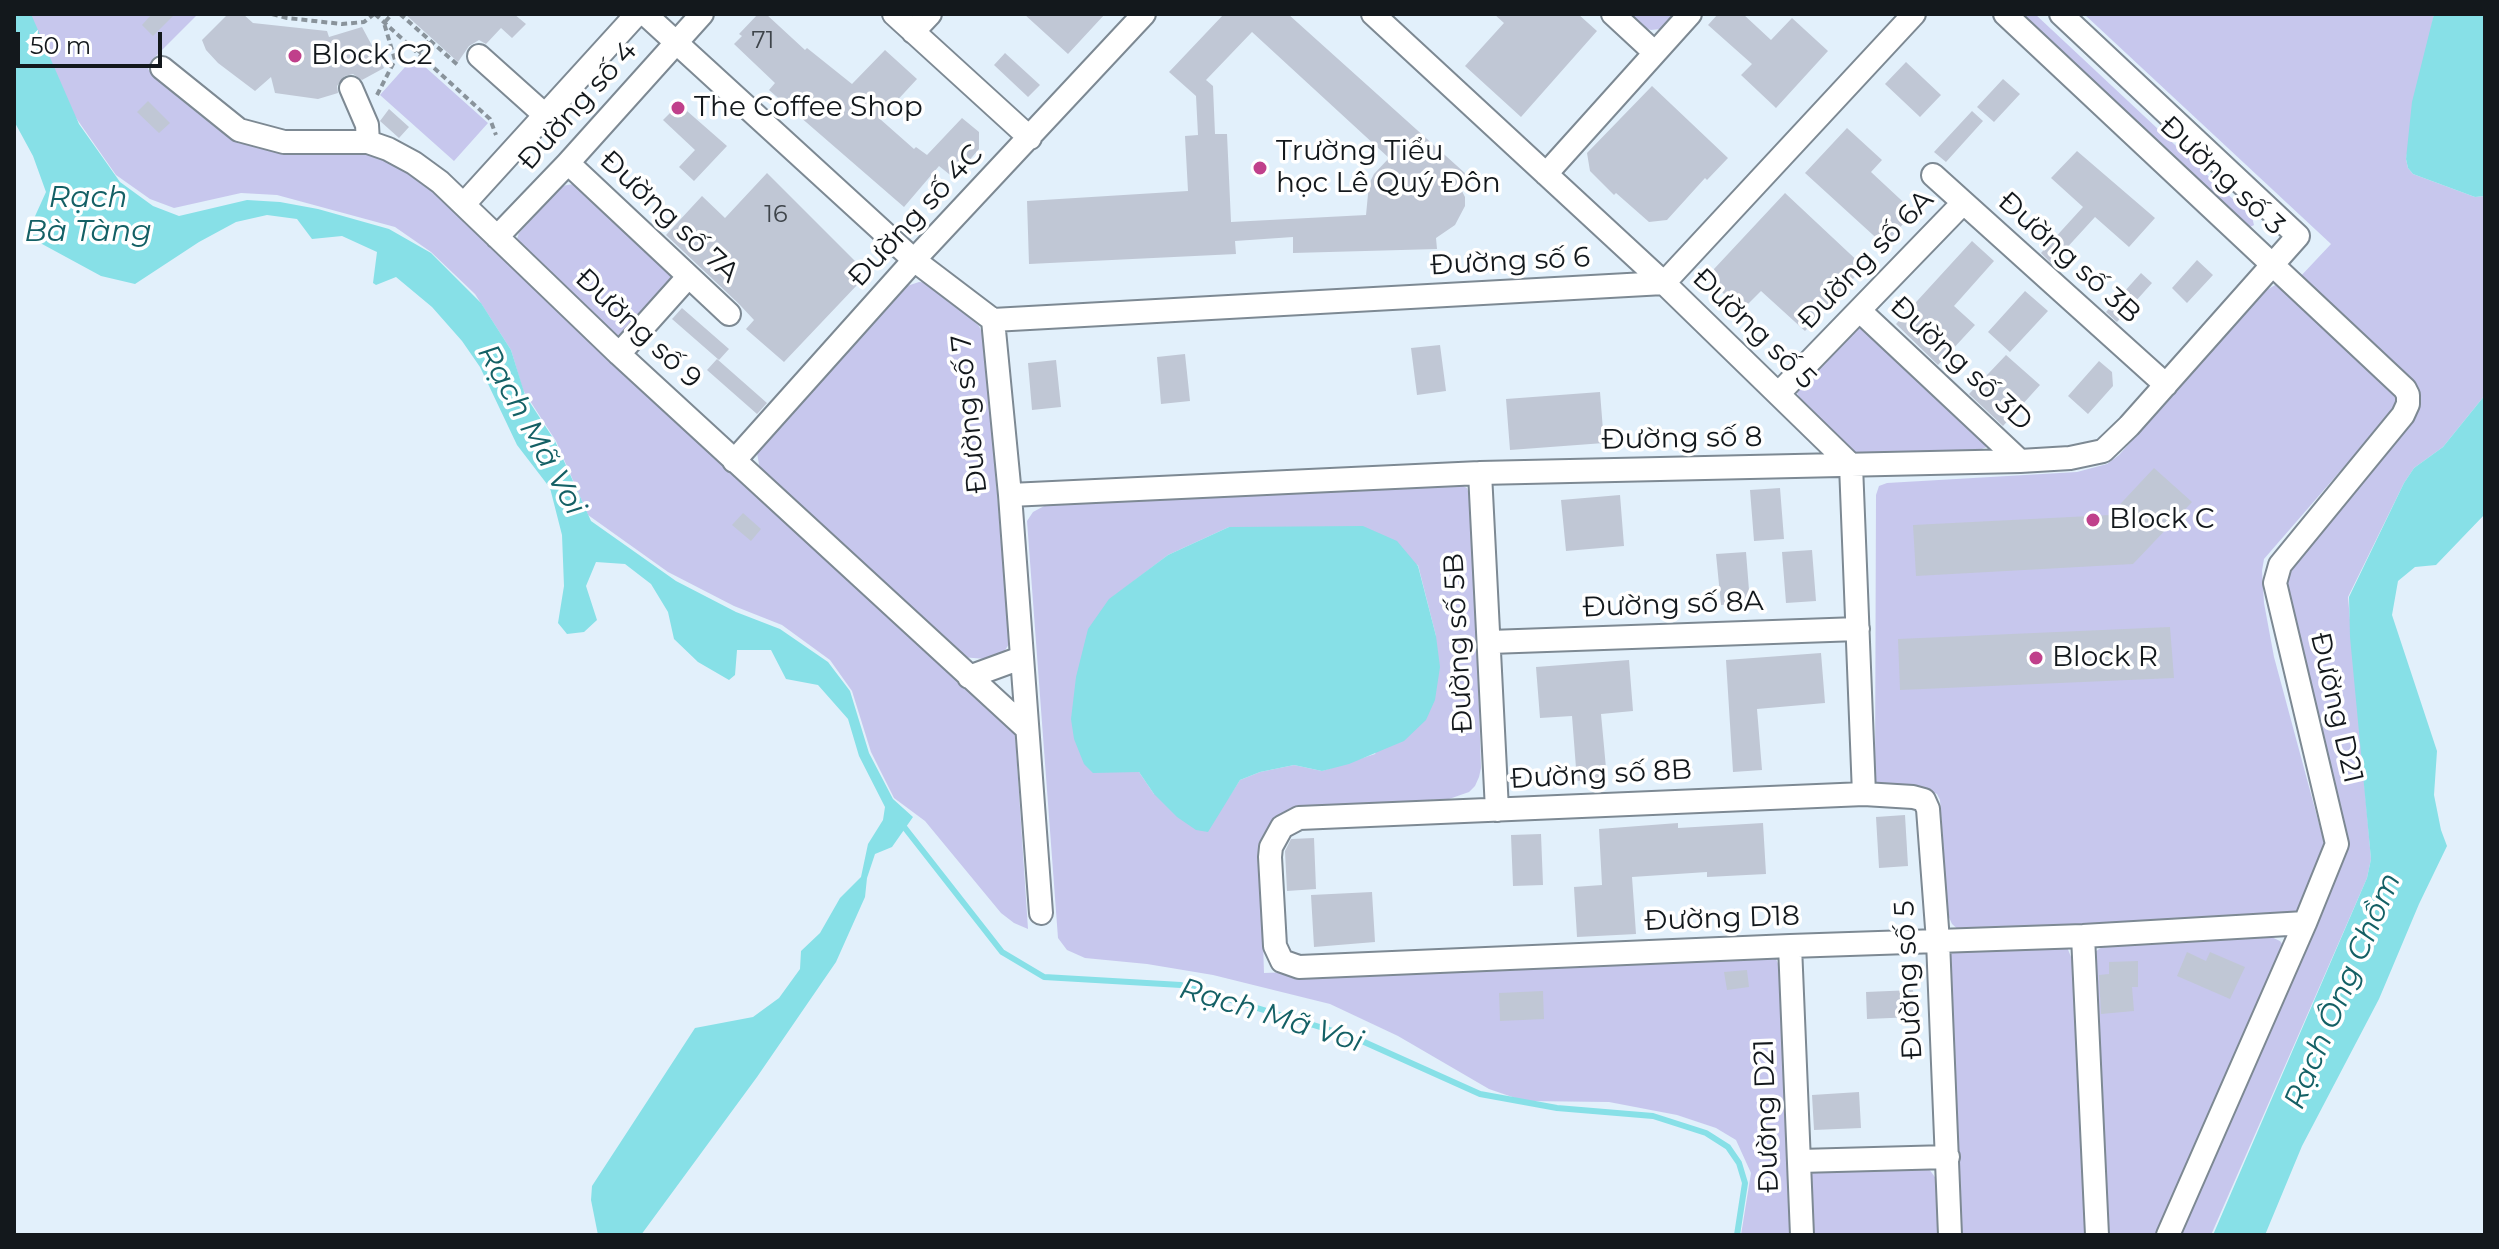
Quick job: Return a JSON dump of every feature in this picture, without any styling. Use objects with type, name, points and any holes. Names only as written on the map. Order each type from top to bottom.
[{"type":"street","points":[[464,204],[637,14]]},
{"type":"street","name":"Đường số 7","points":[[645,14],[914,260],[993,320],[1010,495],[1041,913]]},
{"type":"street","name":"Đường số 4","points":[[497,237],[702,14]]},
{"type":"street","points":[[894,14],[1030,138]]},
{"type":"street","points":[[913,32],[930,14]]},
{"type":"street","name":"Đường số 4C","points":[[734,461],[914,260],[1144,14]]},
{"type":"street","points":[[1613,14],[1654,52]]},
{"type":"street","points":[[1546,174],[1690,14]]},
{"type":"street","points":[[1664,283],[1914,14]]},
{"type":"street","name":"Đường số 3","points":[[2005,14],[2272,265],[2298,236],[2061,14]]},
{"type":"street","name":"Đường số 5","points":[[1377,15],[1664,283],[1851,465]]},
{"type":"street","points":[[470,62],[546,116]]},
{"type":"street","name":"Đường số 9","points":[[162,68],[239,130],[284,142],[368,142],[414,163],[464,204],[619,354],[1027,729]]},
{"type":"street","points":[[351,88],[367,125],[368,142]]},
{"type":"street","name":"Đường số 7A","points":[[568,163],[729,314]]},
{"type":"street","name":"Đường số 3B","points":[[1933,175],[2166,385]]},
{"type":"street","name":"Đường số 6A","points":[[1779,393],[1963,203]]},
{"type":"street","name":"Đường số 8","points":[[1010,495],[1480,473],[2070,458],[2103,451],[2129,426],[2272,265]]},
{"type":"street","name":"Đường D21","points":[[2168,1235],[2337,844],[2275,583],[2280,565],[2403,415],[2408,404],[2405,389],[2272,265]]},
{"type":"street","points":[[619,354],[688,277]]},
{"type":"street","name":"Đường số 6","points":[[993,320],[1664,283]]},
{"type":"street","name":"Đường số 3D","points":[[1860,311],[2020,461]]},
{"type":"street","points":[[1851,465],[1864,794]]},
{"type":"street","name":"Đường số 5B","points":[[1480,473],[1497,810]]},
{"type":"street","name":"Đường số 8A","points":[[1490,642],[1858,629]]},
{"type":"street","points":[[969,677],[1021,658]]},
{"type":"street","name":"Đường số 8B","points":[[1282,827],[1299,818],[1864,794],[1924,800]]},
{"type":"street","name":"Đường số 5","points":[[1924,800],[1928,809],[1938,941],[1950,1235]]},
{"type":"street","name":"Đường D18","points":[[1282,827],[1271,847],[1270,857],[1275,946],[1282,961],[1299,967],[2083,936],[2305,923]]},
{"type":"street","points":[[2083,936],[2097,1235]]},
{"type":"street","name":"Đường D21","points":[[1790,946],[1802,1235]]},
{"type":"street","points":[[1800,1161],[1948,1157]]},
{"type":"path","points":[[272,14],[342,24],[364,22],[374,14],[490,119],[496,135]]},
{"type":"path","points":[[384,23],[392,14]]},
{"type":"path","points":[[400,14],[430,40],[470,62]]},
{"type":"path","points":[[377,102],[377,94],[395,60],[384,23]]},
{"type":"path","points":[[418,54],[430,40]]},
{"type":"shaded area","points":[[30,14],[198,14],[153,59],[148,69],[201,116],[238,143],[286,150],[360,149],[385,158],[431,185],[456,214],[1015,732],[1028,929],[1001,913],[925,821],[894,798],[871,752],[852,691],[830,660],[782,625],[734,606],[668,572],[588,515],[556,441],[523,390],[511,350],[475,294],[431,252],[395,227],[277,195],[241,193],[174,208],[150,199],[116,175],[74,115]]},
{"type":"shaded area","points":[[1626,14],[1676,14],[1660,29],[1651,30],[1640,26]]},
{"type":"shaded area","points":[[2013,14],[2035,14],[2252,217],[2254,225],[2246,229]]},
{"type":"shaded area","points":[[2084,14],[2434,14],[2406,159],[2408,168],[2413,174],[2475,197],[2485,196],[2485,395],[2443,447],[2414,468],[2348,597],[2371,859],[2367,878],[2211,1235],[2178,1235],[2348,841],[2285,581],[2288,569],[2409,415],[2411,382],[2401,369],[2299,278],[2331,244]]},
{"type":"shaded area","points":[[414,57],[488,123],[454,161],[380,95]]},
{"type":"shaded area","points":[[573,184],[586,188],[676,278],[619,340],[516,242],[519,233],[562,186]]},
{"type":"shaded area","points":[[919,282],[930,283],[943,293],[979,326],[985,340],[1009,644],[1002,655],[986,659],[961,657],[760,470],[757,453],[763,441],[907,286]]},
{"type":"shaded area","points":[[2277,284],[2395,394],[2396,401],[2395,408],[2264,559],[2264,603],[2274,657],[2325,846],[2300,911],[2287,918],[1961,932],[1948,915],[1940,800],[1937,794],[1923,789],[1876,783],[1876,495],[1879,486],[1887,483],[2077,472],[2107,464],[2119,455],[2263,292]]},
{"type":"shaded area","points":[[1857,325],[1862,326],[1989,444],[1987,447],[1976,451],[1853,454],[1802,403],[1795,389]]},
{"type":"shaded area","points":[[1451,484],[1467,488],[1472,503],[1479,777],[1469,792],[1449,799],[1297,807],[1278,816],[1269,825],[1260,848],[1264,973],[1763,954],[1775,957],[1783,974],[1792,1235],[1741,1235],[1751,1173],[1736,1140],[1716,1128],[1677,1115],[1609,1102],[1524,1101],[1489,1089],[1398,1036],[1330,1004],[1213,975],[1085,958],[1067,950],[1058,938],[1027,521],[1033,512],[1046,505]],"holes":[[[1229,527],[1418,565],[1436,636],[1375,754],[1322,771],[1294,765],[1260,772],[1240,780],[1229,797],[1154,794],[1139,772],[1109,600],[1168,555]]]},
{"type":"shaded area","points":[[2267,935],[2283,945],[2158,1235],[2105,1235],[2095,952],[2106,944]]},
{"type":"shaded area","points":[[2067,947],[2073,962],[2087,1235],[1957,1235],[1948,956],[1955,951]]},
{"type":"shaded area","points":[[1918,1166],[1929,1169],[1940,1184],[1942,1235],[1811,1235],[1809,1177],[1815,1169]]},
{"type":"water","name":"Rạch Bà Tàng","points":[[14,14],[31,14],[79,124],[120,182],[153,206],[179,216],[247,200],[280,202],[389,229],[431,253],[481,303],[511,350],[525,395],[555,441],[591,521],[676,581],[736,612],[780,629],[828,662],[850,691],[869,753],[893,799],[913,817],[892,847],[875,854],[865,897],[836,962],[757,1077],[641,1235],[598,1235],[591,1200],[592,1186],[695,1028],[753,1017],[779,998],[800,969],[801,951],[820,933],[840,898],[861,877],[868,844],[883,820],[885,807],[859,756],[848,719],[818,685],[786,679],[771,650],[737,650],[735,675],[729,680],[698,662],[674,639],[668,612],[651,584],[625,564],[596,562],[586,586],[597,620],[584,632],[567,634],[558,623],[564,586],[562,535],[550,488],[517,445],[480,367],[462,341],[432,307],[396,277],[376,285],[373,283],[377,252],[342,236],[312,239],[297,219],[267,215],[236,222],[135,284],[101,276],[31,238],[31,225],[46,192],[33,156],[14,121]]},
{"type":"water","points":[[2434,14],[2485,14],[2485,196],[2475,197],[2413,174],[2408,168],[2406,159],[2412,102]]},
{"type":"water","name":"Rạch Ông Chồm","points":[[2485,395],[2485,514],[2436,565],[2415,567],[2398,581],[2392,615],[2437,751],[2434,795],[2447,846],[2379,999],[2302,1146],[2265,1235],[2213,1235],[2367,878],[2371,859],[2349,597],[2414,468],[2443,447]]},
{"type":"water","points":[[1363,526],[1397,541],[1418,566],[1436,636],[1440,667],[1435,700],[1426,720],[1404,741],[1349,764],[1322,771],[1294,765],[1240,780],[1208,832],[1196,830],[1177,817],[1154,794],[1139,772],[1093,773],[1084,764],[1074,739],[1071,719],[1076,677],[1088,629],[1109,599],[1168,555],[1229,527]]},
{"type":"building","points":[[152,14],[175,14],[153,36],[142,25]]},
{"type":"building","name":"Block C2","points":[[228,14],[243,14],[253,23],[327,31],[329,37],[362,27],[384,68],[362,80],[353,74],[345,76],[337,86],[338,93],[318,99],[275,93],[271,77],[255,91],[218,63],[206,50],[202,40]]},
{"type":"building","points":[[405,14],[514,14],[526,24],[512,38],[501,28],[486,44],[479,40],[469,46],[458,62]]},
{"type":"building","points":[[758,14],[766,14],[805,50],[807,48],[852,84],[885,50],[917,79],[880,119],[914,149],[916,147],[927,155],[962,118],[979,132],[979,149],[954,178],[939,166],[904,207],[769,90],[775,83],[734,44]]},
{"type":"building","points":[[1024,14],[1105,14],[1068,54]]},
{"type":"building","points":[[1224,14],[1288,14],[1466,174],[1458,183],[1465,197],[1465,206],[1455,225],[1436,238],[1437,249],[1293,253],[1293,237],[1235,241],[1236,254],[1029,264],[1027,201],[1188,191],[1185,136],[1198,135],[1196,96],[1169,72]],"holes":[[[1252,32],[1389,158],[1369,184],[1366,215],[1231,222],[1227,134],[1215,134],[1213,86],[1206,80]]]},
{"type":"building","points":[[1494,14],[1578,14],[1597,31],[1521,117],[1465,66],[1504,23]]},
{"type":"building","points":[[1718,14],[1743,14],[1771,40],[1792,18],[1828,51],[1776,108],[1741,75],[1752,64],[1708,25]]},
{"type":"building","points":[[1005,53],[1040,85],[1028,97],[994,65]]},
{"type":"building","points":[[1906,62],[1941,95],[1920,117],[1885,84]]},
{"type":"building","points":[[2003,79],[2020,94],[1994,122],[1977,107]]},
{"type":"building","points":[[1652,86],[1728,158],[1667,220],[1649,222],[1616,193],[1614,195],[1590,171],[1587,153]]},
{"type":"building","points":[[148,101],[170,123],[159,133],[137,112]]},
{"type":"building","points":[[679,104],[727,146],[694,181],[679,167],[695,150],[663,120]]},
{"type":"building","points":[[389,109],[409,127],[399,138],[380,121]]},
{"type":"building","points":[[1972,111],[1983,121],[1946,162],[1934,152]]},
{"type":"building","points":[[1847,128],[1882,160],[1871,172],[1914,212],[1884,245],[1805,173]]},
{"type":"building","points":[[2077,151],[2155,218],[2129,247],[2095,217],[2052,264],[2041,253],[2083,207],[2051,178]]},
{"type":"building","points":[[767,173],[856,262],[858,284],[784,362],[746,329],[754,320],[666,235],[702,196],[725,218]]},
{"type":"building","points":[[1785,193],[1864,267],[1805,331],[1761,291],[1741,311],[1717,287],[1714,269]]},
{"type":"building","points":[[1972,241],[1994,261],[1954,306],[1975,325],[1938,365],[1896,324]]},
{"type":"building","points":[[2197,260],[2213,275],[2187,303],[2172,288]]},
{"type":"building","points":[[2141,273],[2152,283],[2117,322],[2106,312]]},
{"type":"building","points":[[2025,291],[2048,311],[2010,352],[1988,332]]},
{"type":"building","points":[[682,308],[729,349],[719,360],[672,319]]},
{"type":"building","points":[[1440,345],[1446,391],[1417,395],[1411,348]]},
{"type":"building","points":[[1185,354],[1190,401],[1161,404],[1157,357]]},
{"type":"building","points":[[2006,355],[2040,385],[2003,426],[1969,394]]},
{"type":"building","points":[[717,359],[767,403],[757,414],[707,370]]},
{"type":"building","points":[[1056,360],[1061,407],[1032,410],[1028,363]]},
{"type":"building","points":[[2099,361],[2112,372],[2113,386],[2088,414],[2068,396]]},
{"type":"building","points":[[1600,392],[1604,443],[1510,450],[1506,399]]},
{"type":"building","name":"Block C","points":[[2154,468],[2192,502],[2133,564],[1916,576],[1913,525],[2110,515]]},
{"type":"building","points":[[1780,488],[1784,539],[1754,541],[1750,490]]},
{"type":"building","points":[[1620,495],[1624,546],[1566,551],[1561,500]]},
{"type":"building","points":[[743,513],[761,529],[751,541],[732,525]]},
{"type":"building","points":[[1812,550],[1816,601],[1786,603],[1782,552]]},
{"type":"building","points":[[1746,552],[1750,603],[1721,605],[1716,554]]},
{"type":"building","name":"Block R","points":[[2170,627],[2174,678],[1900,690],[1898,639]]},
{"type":"building","points":[[1821,653],[1825,703],[1757,709],[1762,770],[1733,772],[1726,660]]},
{"type":"building","points":[[1629,660],[1633,711],[1601,714],[1607,779],[1577,781],[1572,716],[1540,718],[1536,667]]},
{"type":"building","points":[[1905,815],[1908,866],[1879,868],[1876,817]]},
{"type":"building","points":[[1678,823],[1678,828],[1763,823],[1766,874],[1707,877],[1707,872],[1632,877],[1636,934],[1577,937],[1574,887],[1602,885],[1599,829]]},
{"type":"building","points":[[1541,834],[1543,885],[1513,886],[1511,835]]},
{"type":"building","points":[[1314,838],[1316,889],[1287,891],[1285,851],[1291,839]]},
{"type":"building","points":[[1372,892],[1375,942],[1314,947],[1311,895]]},
{"type":"building","points":[[2187,952],[2206,961],[2210,952],[2245,967],[2230,999],[2177,976]]},
{"type":"building","points":[[2138,961],[2138,987],[2132,987],[2134,1011],[2101,1014],[2099,975],[2109,974],[2109,962]]},
{"type":"building","points":[[1747,970],[1749,987],[1727,990],[1724,972]]},
{"type":"building","points":[[1913,990],[1914,1017],[1867,1019],[1866,992]]},
{"type":"building","points":[[1543,991],[1544,1019],[1500,1021],[1499,993]]},
{"type":"building","points":[[1859,1092],[1861,1128],[1814,1130],[1812,1095]]},
{"type":"waterway","name":"Rạch Mã Voi","points":[[901,823],[1002,952],[1044,977],[1181,985],[1353,1037],[1480,1094],[1557,1108],[1653,1116],[1706,1133],[1728,1147],[1739,1163],[1745,1183],[1737,1235]]},
{"type":"place","name":"Block C2","points":[[295,56]]},
{"type":"place","name":"The Coffee Shop","points":[[678,108]]},
{"type":"place","name":"Trường Tiểu học Lê Quý Đôn","points":[[1260,168]]},
{"type":"place","name":"Block C","points":[[2093,520]]},
{"type":"place","name":"Block R","points":[[2036,658]]}]
